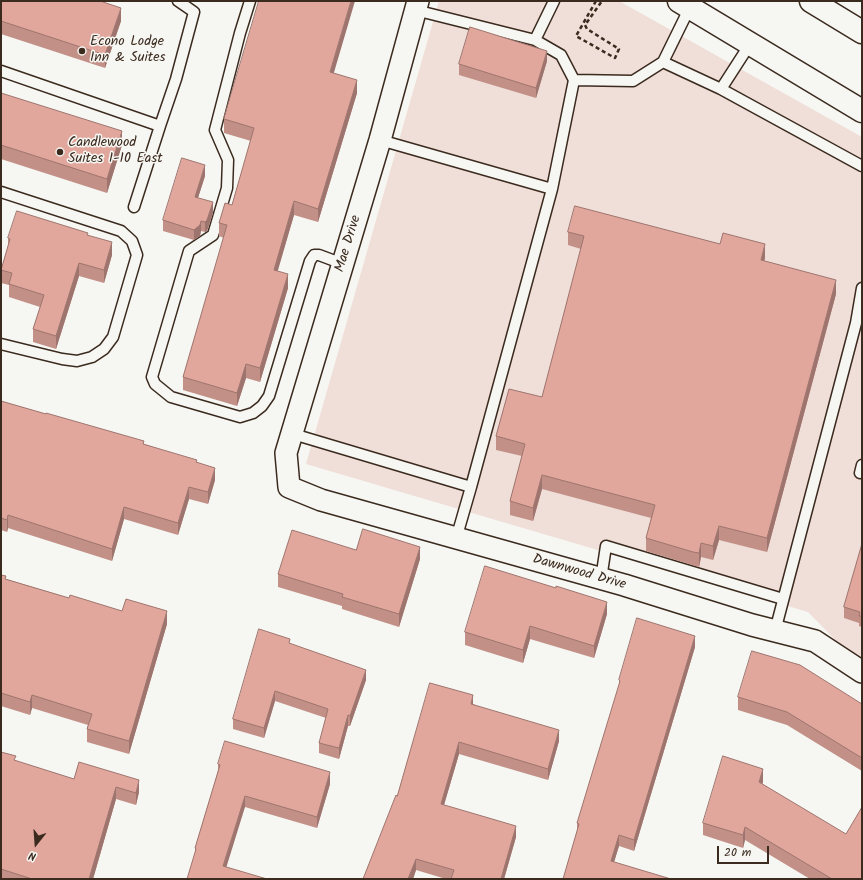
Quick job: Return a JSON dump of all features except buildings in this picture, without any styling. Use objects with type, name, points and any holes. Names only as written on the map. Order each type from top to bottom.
[{"type":"main road","points":[[811,1],[862,32]]},
{"type":"main road","points":[[685,4],[862,111]]},
{"type":"street","name":"Mae Drive","points":[[289,487],[286,453],[380,140],[417,5]]},
{"type":"street","name":"Dawnwood Drive","points":[[289,487],[321,500],[601,579],[752,625],[815,641],[862,672]]},
{"type":"lane","points":[[134,207],[176,79],[194,12],[178,1]]},
{"type":"lane","points":[[250,1],[240,33],[215,130],[228,160],[227,188],[212,235],[202,244],[189,251],[152,377],[155,384],[171,397],[240,417],[253,413],[262,406],[269,396],[310,262],[314,255],[319,255],[343,264]]},
{"type":"lane","points":[[535,40],[554,1]]},
{"type":"lane","points":[[574,80],[632,81],[663,62],[685,4]]},
{"type":"lane","points":[[417,5],[535,40],[561,55],[574,80],[552,189],[456,539]]},
{"type":"lane","points":[[721,89],[750,44]]},
{"type":"lane","points":[[663,62],[721,89],[862,166]]},
{"type":"lane","points":[[1,71],[160,126]]},
{"type":"lane","points":[[380,140],[552,189]]},
{"type":"lane","points":[[1,192],[121,231],[132,241],[137,255],[112,337],[104,349],[92,357],[77,361],[62,359],[1,344]]},
{"type":"lane","points":[[775,631],[856,323],[862,288]]},
{"type":"lane","points":[[292,434],[471,487]]},
{"type":"lane","points":[[601,579],[606,546],[783,599]]},
{"type":"path","points":[[596,1],[576,36],[615,58],[619,49],[586,30],[585,25],[602,1]]},
{"type":"shaded area","points":[[439,1],[619,1],[862,137],[862,662],[855,660],[808,612],[306,464]]},
{"type":"place","name":"Econo Lodge Inn & Suites","points":[[82,51]]},
{"type":"place","name":"Candlewood Suites I-10 East","points":[[60,152]]}]
